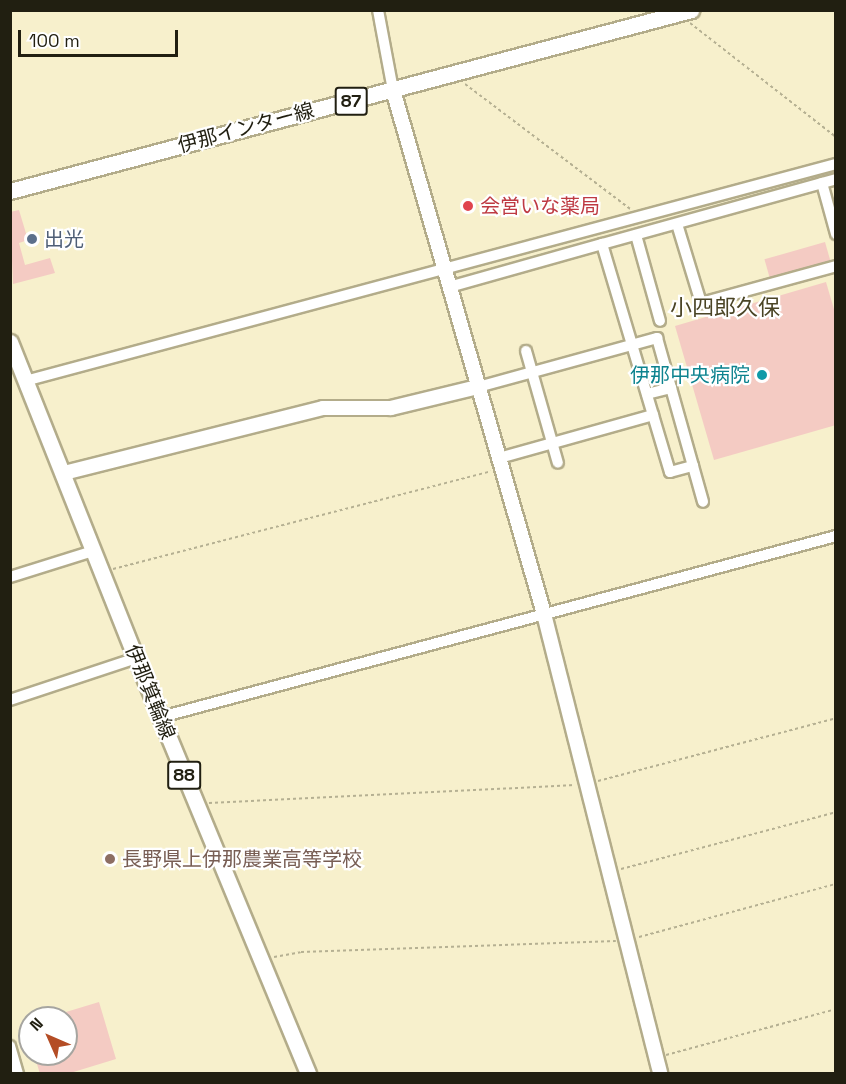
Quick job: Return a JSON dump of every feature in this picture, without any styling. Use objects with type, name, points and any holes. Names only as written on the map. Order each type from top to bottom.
[{"type":"main road","name":"伊那インター線","points":[[10,191],[689,11]]},
{"type":"main road","name":"伊那箕輪線","points":[[10,342],[195,803],[308,1074]]},
{"type":"street","points":[[378,10],[393,90],[543,614],[660,1074]]},
{"type":"street","points":[[25,381],[836,164]]},
{"type":"street","points":[[449,286],[836,179]]},
{"type":"street","points":[[822,183],[836,234]]},
{"type":"street","points":[[677,224],[701,303],[836,266]]},
{"type":"street","points":[[636,234],[660,321]]},
{"type":"street","points":[[602,244],[648,394],[669,472],[693,466]]},
{"type":"street","points":[[64,473],[323,408],[391,408],[533,373],[657,338],[703,502]]},
{"type":"street","points":[[526,351],[558,463]]},
{"type":"street","points":[[648,394],[671,388]]},
{"type":"street","points":[[501,463],[553,443],[653,415]]},
{"type":"street","points":[[161,717],[836,536]]},
{"type":"street","points":[[10,577],[93,551]]},
{"type":"street","points":[[10,700],[136,658]]},
{"type":"street","points":[[10,1046],[18,1074]]},
{"type":"path","points":[[689,11],[691,26],[836,137]]},
{"type":"path","points":[[461,71],[467,88],[639,216]]},
{"type":"path","points":[[102,571],[501,463]]},
{"type":"path","points":[[195,803],[587,784],[836,717]]},
{"type":"path","points":[[610,872],[836,812]]},
{"type":"path","points":[[259,960],[301,952],[627,941],[836,884]]},
{"type":"path","points":[[657,1057],[836,1009]]},
{"type":"building","points":[[19,210],[28,240],[19,243],[25,265],[50,258],[55,273],[13,284],[10,212]]},
{"type":"building","points":[[825,242],[830,260],[770,278],[764,259]]},
{"type":"building","name":"伊那中央病院","points":[[826,282],[836,316],[836,425],[714,460],[675,326]]},
{"type":"building","points":[[99,1002],[116,1059],[67,1074],[40,1074],[38,1066],[78,1066],[78,1008]]},
{"type":"place","name":"会営いな薬局","points":[[468,206]]},
{"type":"place","name":"出光","points":[[32,239]]},
{"type":"place","name":"伊那中央病院","points":[[762,375]]},
{"type":"place","name":"長野県上伊那農業高等学校","points":[[110,859]]},
{"type":"district","name":"小四郎久保","points":[[725,308]]}]
